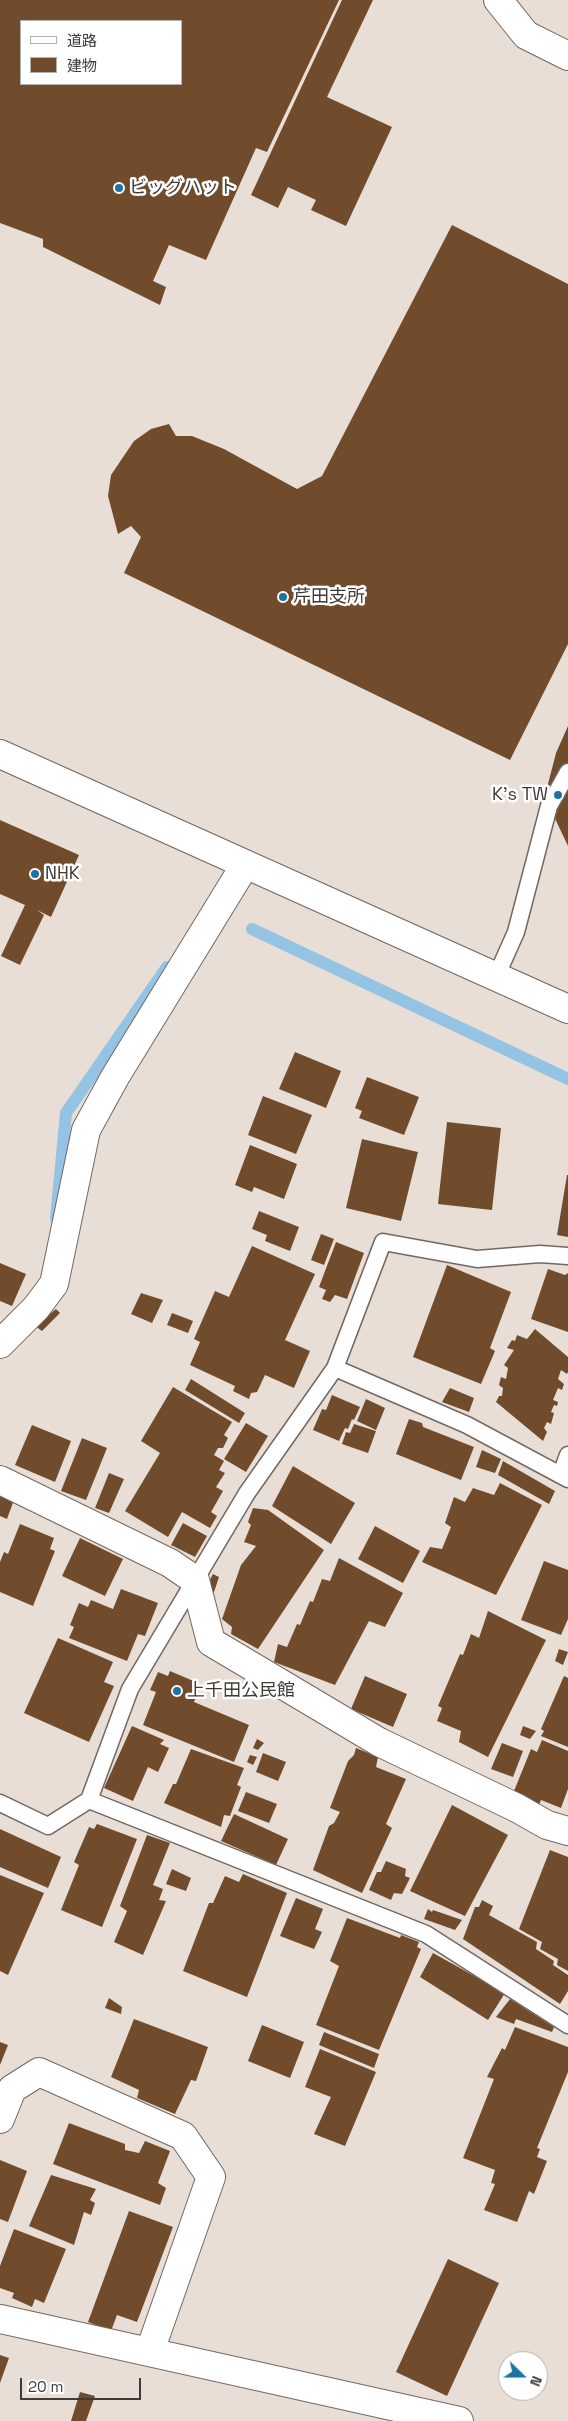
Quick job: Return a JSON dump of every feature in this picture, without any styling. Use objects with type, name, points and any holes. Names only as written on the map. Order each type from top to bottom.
[{"type":"street","points":[[498,0],[526,35],[568,56]]},
{"type":"street","points":[[0,754],[568,1009]]},
{"type":"street","points":[[0,1344],[36,1308],[54,1284],[86,1130],[115,1077],[245,865]]},
{"type":"street","points":[[0,1480],[170,1564],[195,1580],[211,1642],[379,1742],[517,1808],[547,1825],[568,1831]]},
{"type":"street","points":[[0,2119],[12,2089],[39,2072],[183,2136],[211,2177],[150,2351]]},
{"type":"street","points":[[0,2319],[459,2421]]},
{"type":"lane","points":[[496,977],[516,932],[549,806],[568,772]]},
{"type":"lane","points":[[0,1804],[48,1826],[89,1800],[130,1689],[247,1493],[335,1368],[383,1242],[477,1258],[540,1254],[568,1256]]},
{"type":"lane","points":[[335,1368],[467,1425],[565,1477],[568,1455]]},
{"type":"lane","points":[[89,1800],[426,1934],[568,2025]]},
{"type":"building","name":"ビッグハット","points":[[0,0],[339,0],[267,152],[256,148],[206,260],[169,245],[153,281],[166,287],[160,305],[43,247],[43,239],[0,223]]},
{"type":"building","points":[[342,0],[373,0],[327,97],[392,127],[346,226],[311,210],[316,200],[288,187],[278,208],[251,195]]},
{"type":"building","points":[[452,225],[568,284],[568,644],[510,760],[124,573],[141,537],[131,526],[118,534],[108,496],[111,475],[134,441],[151,429],[169,424],[176,436],[192,436],[224,449],[297,489],[322,476]]},
{"type":"building","name":"K's TW","points":[[568,726],[568,846],[549,806],[548,784],[556,753]]},
{"type":"building","name":"NHK","points":[[0,820],[79,855],[51,917],[37,910],[44,915],[20,965],[1,956],[25,905],[0,894]]},
{"type":"building","points":[[295,1052],[341,1071],[326,1108],[279,1089]]},
{"type":"building","points":[[367,1077],[419,1097],[404,1135],[359,1118],[362,1111],[355,1108]]},
{"type":"building","points":[[263,1096],[312,1115],[296,1154],[248,1135]]},
{"type":"building","points":[[447,1122],[501,1128],[492,1210],[438,1204]]},
{"type":"building","points":[[362,1139],[418,1152],[401,1221],[346,1208]]},
{"type":"building","points":[[250,1145],[297,1164],[284,1199],[254,1187],[252,1192],[235,1185]]},
{"type":"building","points":[[568,1175],[568,1237],[557,1235]]},
{"type":"building","points":[[259,1211],[299,1227],[290,1251],[265,1241],[267,1235],[252,1229]]},
{"type":"building","points":[[321,1234],[334,1239],[324,1265],[311,1260]]},
{"type":"building","points":[[336,1242],[364,1253],[347,1299],[335,1295],[330,1302],[322,1299],[326,1290],[319,1287]]},
{"type":"building","points":[[252,1246],[315,1274],[285,1340],[310,1351],[294,1388],[265,1375],[257,1392],[251,1393],[249,1399],[233,1391],[235,1386],[190,1365],[200,1342],[194,1339],[215,1291],[229,1297]]},
{"type":"building","points":[[0,1263],[26,1274],[12,1306],[0,1301]]},
{"type":"building","points":[[447,1265],[511,1292],[490,1348],[495,1351],[481,1384],[413,1357]]},
{"type":"building","points":[[548,1269],[565,1275],[568,1273],[568,1332],[531,1319]]},
{"type":"building","points":[[141,1293],[163,1300],[152,1323],[131,1314]]},
{"type":"building","points":[[56,1309],[60,1313],[42,1331],[35,1326]]},
{"type":"building","points":[[172,1313],[193,1321],[188,1333],[167,1325]]},
{"type":"building","points":[[535,1329],[568,1357],[568,1372],[567,1374],[561,1370],[558,1379],[564,1384],[562,1390],[558,1388],[553,1400],[558,1402],[557,1406],[554,1405],[551,1412],[554,1413],[551,1424],[547,1422],[544,1428],[547,1432],[543,1441],[496,1402],[499,1396],[502,1396],[503,1388],[499,1385],[501,1377],[506,1379],[508,1368],[504,1365],[514,1350],[507,1348],[512,1340],[515,1341],[517,1335],[527,1339]]},
{"type":"building","points":[[191,1379],[245,1413],[239,1423],[185,1390]]},
{"type":"building","points":[[173,1387],[232,1422],[224,1435],[228,1438],[223,1448],[218,1448],[214,1455],[224,1461],[219,1470],[225,1473],[216,1487],[223,1491],[211,1512],[217,1516],[210,1528],[182,1512],[168,1537],[125,1511],[160,1453],[141,1441]]},
{"type":"building","points":[[450,1388],[474,1398],[469,1412],[442,1402]]},
{"type":"building","points":[[332,1395],[360,1407],[348,1429],[345,1428],[339,1441],[313,1430],[322,1409],[326,1410]]},
{"type":"building","points":[[366,1399],[385,1408],[376,1430],[357,1421]]},
{"type":"building","points":[[409,1419],[422,1423],[423,1427],[474,1447],[461,1480],[396,1454]]},
{"type":"building","points":[[246,1423],[268,1436],[246,1472],[224,1459]]},
{"type":"building","points":[[354,1424],[376,1431],[368,1453],[342,1444],[346,1432],[350,1433]]},
{"type":"building","points":[[32,1425],[71,1441],[55,1482],[15,1465]]},
{"type":"building","points":[[82,1438],[107,1448],[86,1500],[61,1491]]},
{"type":"building","points":[[482,1450],[501,1459],[495,1473],[476,1467]]},
{"type":"building","points":[[503,1461],[555,1491],[549,1504],[498,1475]]},
{"type":"building","points":[[293,1466],[355,1503],[331,1544],[272,1506]]},
{"type":"building","points":[[109,1473],[124,1479],[109,1513],[95,1508]]},
{"type":"building","points":[[500,1483],[542,1505],[496,1595],[422,1562],[430,1547],[442,1549],[451,1527],[445,1523],[454,1497],[465,1502],[473,1488],[494,1495]]},
{"type":"building","points":[[0,1494],[14,1500],[7,1519],[0,1516]]},
{"type":"building","points":[[253,1508],[268,1510],[324,1550],[258,1649],[231,1634],[232,1627],[222,1619],[241,1565],[256,1546],[244,1542],[251,1525],[248,1522]]},
{"type":"building","points":[[183,1523],[207,1536],[195,1557],[171,1545]]},
{"type":"building","points":[[20,1524],[54,1538],[50,1549],[55,1551],[33,1606],[0,1592],[0,1562],[4,1552],[8,1554]]},
{"type":"building","points":[[375,1526],[420,1551],[403,1583],[358,1559]]},
{"type":"building","points":[[80,1538],[123,1559],[105,1596],[62,1576]]},
{"type":"building","points":[[339,1558],[403,1593],[385,1627],[369,1621],[335,1685],[274,1662],[278,1644],[287,1647],[297,1624],[300,1625],[310,1601],[313,1602],[322,1579],[330,1581]]},
{"type":"building","points":[[544,1561],[568,1570],[568,1619],[561,1635],[521,1620]]},
{"type":"building","points":[[213,1574],[219,1577],[213,1595],[204,1591]]},
{"type":"building","points":[[121,1589],[158,1603],[145,1636],[138,1634],[127,1661],[69,1638],[74,1627],[70,1625],[79,1603],[88,1607],[91,1600],[113,1609]]},
{"type":"building","points":[[488,1611],[546,1640],[488,1757],[459,1742],[461,1731],[437,1721],[442,1708],[438,1706],[460,1654],[463,1655],[471,1634],[479,1638]]},
{"type":"building","points":[[58,1638],[113,1662],[104,1682],[114,1686],[89,1742],[24,1713]]},
{"type":"building","points":[[559,1649],[568,1652],[563,1665],[555,1661]]},
{"type":"building","points":[[170,1671],[198,1683],[196,1687],[199,1689],[194,1702],[249,1725],[234,1762],[143,1725],[156,1692],[150,1690],[158,1672],[168,1676]]},
{"type":"building","points":[[365,1676],[407,1694],[393,1727],[351,1709]]},
{"type":"building","points":[[564,1676],[568,1678],[568,1747],[541,1736],[544,1731],[541,1729]]},
{"type":"building","points":[[132,1726],[164,1740],[160,1744],[169,1748],[158,1772],[148,1767],[133,1801],[104,1788]]},
{"type":"building","points":[[523,1726],[536,1731],[530,1739],[520,1735]]},
{"type":"building","points":[[257,1739],[264,1743],[258,1750],[253,1748]]},
{"type":"building","points":[[542,1740],[568,1751],[568,1789],[561,1808],[541,1800],[539,1805],[512,1796],[531,1749],[537,1752]]},
{"type":"building","points":[[502,1743],[523,1751],[513,1777],[491,1769]]},
{"type":"building","points":[[356,1748],[378,1757],[376,1767],[406,1779],[386,1824],[392,1828],[362,1893],[313,1870],[329,1826],[334,1823],[340,1812],[330,1808],[348,1761],[354,1755]]},
{"type":"building","points":[[191,1749],[244,1768],[237,1785],[241,1787],[230,1816],[224,1815],[221,1827],[164,1803],[173,1784],[176,1784]]},
{"type":"building","points":[[263,1753],[286,1762],[278,1781],[256,1772]]},
{"type":"building","points":[[250,1755],[257,1757],[253,1765],[247,1762]]},
{"type":"building","points":[[246,1792],[277,1804],[269,1823],[238,1811]]},
{"type":"building","points":[[452,1805],[508,1835],[465,1916],[410,1891]]},
{"type":"building","points":[[234,1814],[288,1839],[276,1865],[221,1841]]},
{"type":"building","points":[[97,1824],[137,1839],[102,1927],[61,1910],[79,1865],[74,1862],[89,1827],[94,1829]]},
{"type":"building","points":[[0,1829],[61,1857],[48,1888],[0,1867]]},
{"type":"building","points":[[147,1835],[170,1843],[153,1885],[163,1889],[159,1900],[166,1901],[143,1955],[114,1942],[127,1911],[120,1906]]},
{"type":"building","points":[[550,1850],[568,1857],[568,1971],[557,1965],[558,1959],[540,1949],[542,1942],[519,1929]]},
{"type":"building","points":[[386,1861],[406,1869],[405,1876],[410,1878],[402,1894],[394,1893],[391,1900],[369,1890],[377,1872],[381,1872]]},
{"type":"building","points":[[172,1869],[191,1878],[186,1891],[166,1884]]},
{"type":"building","points":[[243,1874],[287,1893],[247,1997],[183,1971],[209,1903],[213,1903],[225,1876],[239,1882]]},
{"type":"building","points":[[0,1875],[44,1893],[8,1975],[0,1971]]},
{"type":"building","points":[[296,1898],[323,1909],[315,1929],[322,1932],[314,1949],[280,1936]]},
{"type":"building","points":[[482,1900],[493,1906],[489,1915],[537,1942],[536,1949],[554,1961],[553,1965],[568,1975],[568,1991],[560,2004],[463,1939],[475,1907],[479,1907]]},
{"type":"building","points":[[428,1909],[432,1912],[433,1910],[462,1920],[455,1930],[424,1919]]},
{"type":"building","points":[[347,1918],[400,1938],[401,1935],[419,1942],[417,1947],[421,1949],[379,2050],[316,2025],[339,1966],[330,1961]]},
{"type":"building","points":[[433,1953],[505,1993],[488,2020],[420,1977]]},
{"type":"building","points":[[109,1998],[122,2007],[121,2014],[105,2008]]},
{"type":"building","points":[[510,1999],[554,2027],[552,2032],[516,2019],[514,2024],[496,2017]]},
{"type":"building","points":[[134,2019],[208,2047],[196,2081],[191,2080],[175,2114],[137,2098],[139,2090],[111,2077]]},
{"type":"building","points":[[262,2025],[304,2042],[290,2078],[248,2061]]},
{"type":"building","points":[[515,2027],[568,2047],[568,2072],[537,2148],[540,2149],[537,2157],[547,2161],[534,2194],[529,2191],[517,2222],[484,2210],[495,2184],[491,2183],[495,2170],[463,2158],[494,2079],[487,2077],[502,2048],[505,2050]]},
{"type":"building","points":[[324,2032],[379,2054],[374,2068],[319,2045]]},
{"type":"building","points":[[0,2042],[8,2045],[0,2065]]},
{"type":"building","points":[[320,2049],[376,2072],[345,2146],[314,2134],[331,2097],[305,2087]]},
{"type":"building","points":[[69,2123],[125,2144],[125,2150],[139,2153],[145,2141],[170,2151],[158,2183],[166,2188],[160,2205],[53,2164]]},
{"type":"building","points":[[0,2160],[27,2171],[8,2222],[0,2219]]},
{"type":"building","points":[[51,2175],[96,2189],[90,2200],[95,2203],[91,2215],[84,2212],[74,2245],[29,2226]]},
{"type":"building","points":[[129,2211],[173,2227],[137,2322],[117,2315],[111,2331],[88,2322]]},
{"type":"building","points":[[14,2229],[66,2249],[44,2303],[35,2299],[32,2307],[12,2298],[14,2293],[0,2288],[0,2266]]},
{"type":"building","points":[[448,2259],[499,2283],[447,2396],[396,2372]]},
{"type":"building","points":[[0,2355],[9,2358],[0,2383]]},
{"type":"building","points":[[80,2392],[95,2396],[86,2421],[71,2421]]},
{"type":"waterway","points":[[252,929],[568,1079]]},
{"type":"waterway","points":[[56,1218],[66,1113],[167,967]]},
{"type":"place","name":"ビッグハット","points":[[119,188]]},
{"type":"place","name":"芹田支所","points":[[283,597]]},
{"type":"place","name":"K's TW","points":[[558,795]]},
{"type":"place","name":"NHK","points":[[35,874]]},
{"type":"place","name":"上千田公民館","points":[[177,1691]]}]
